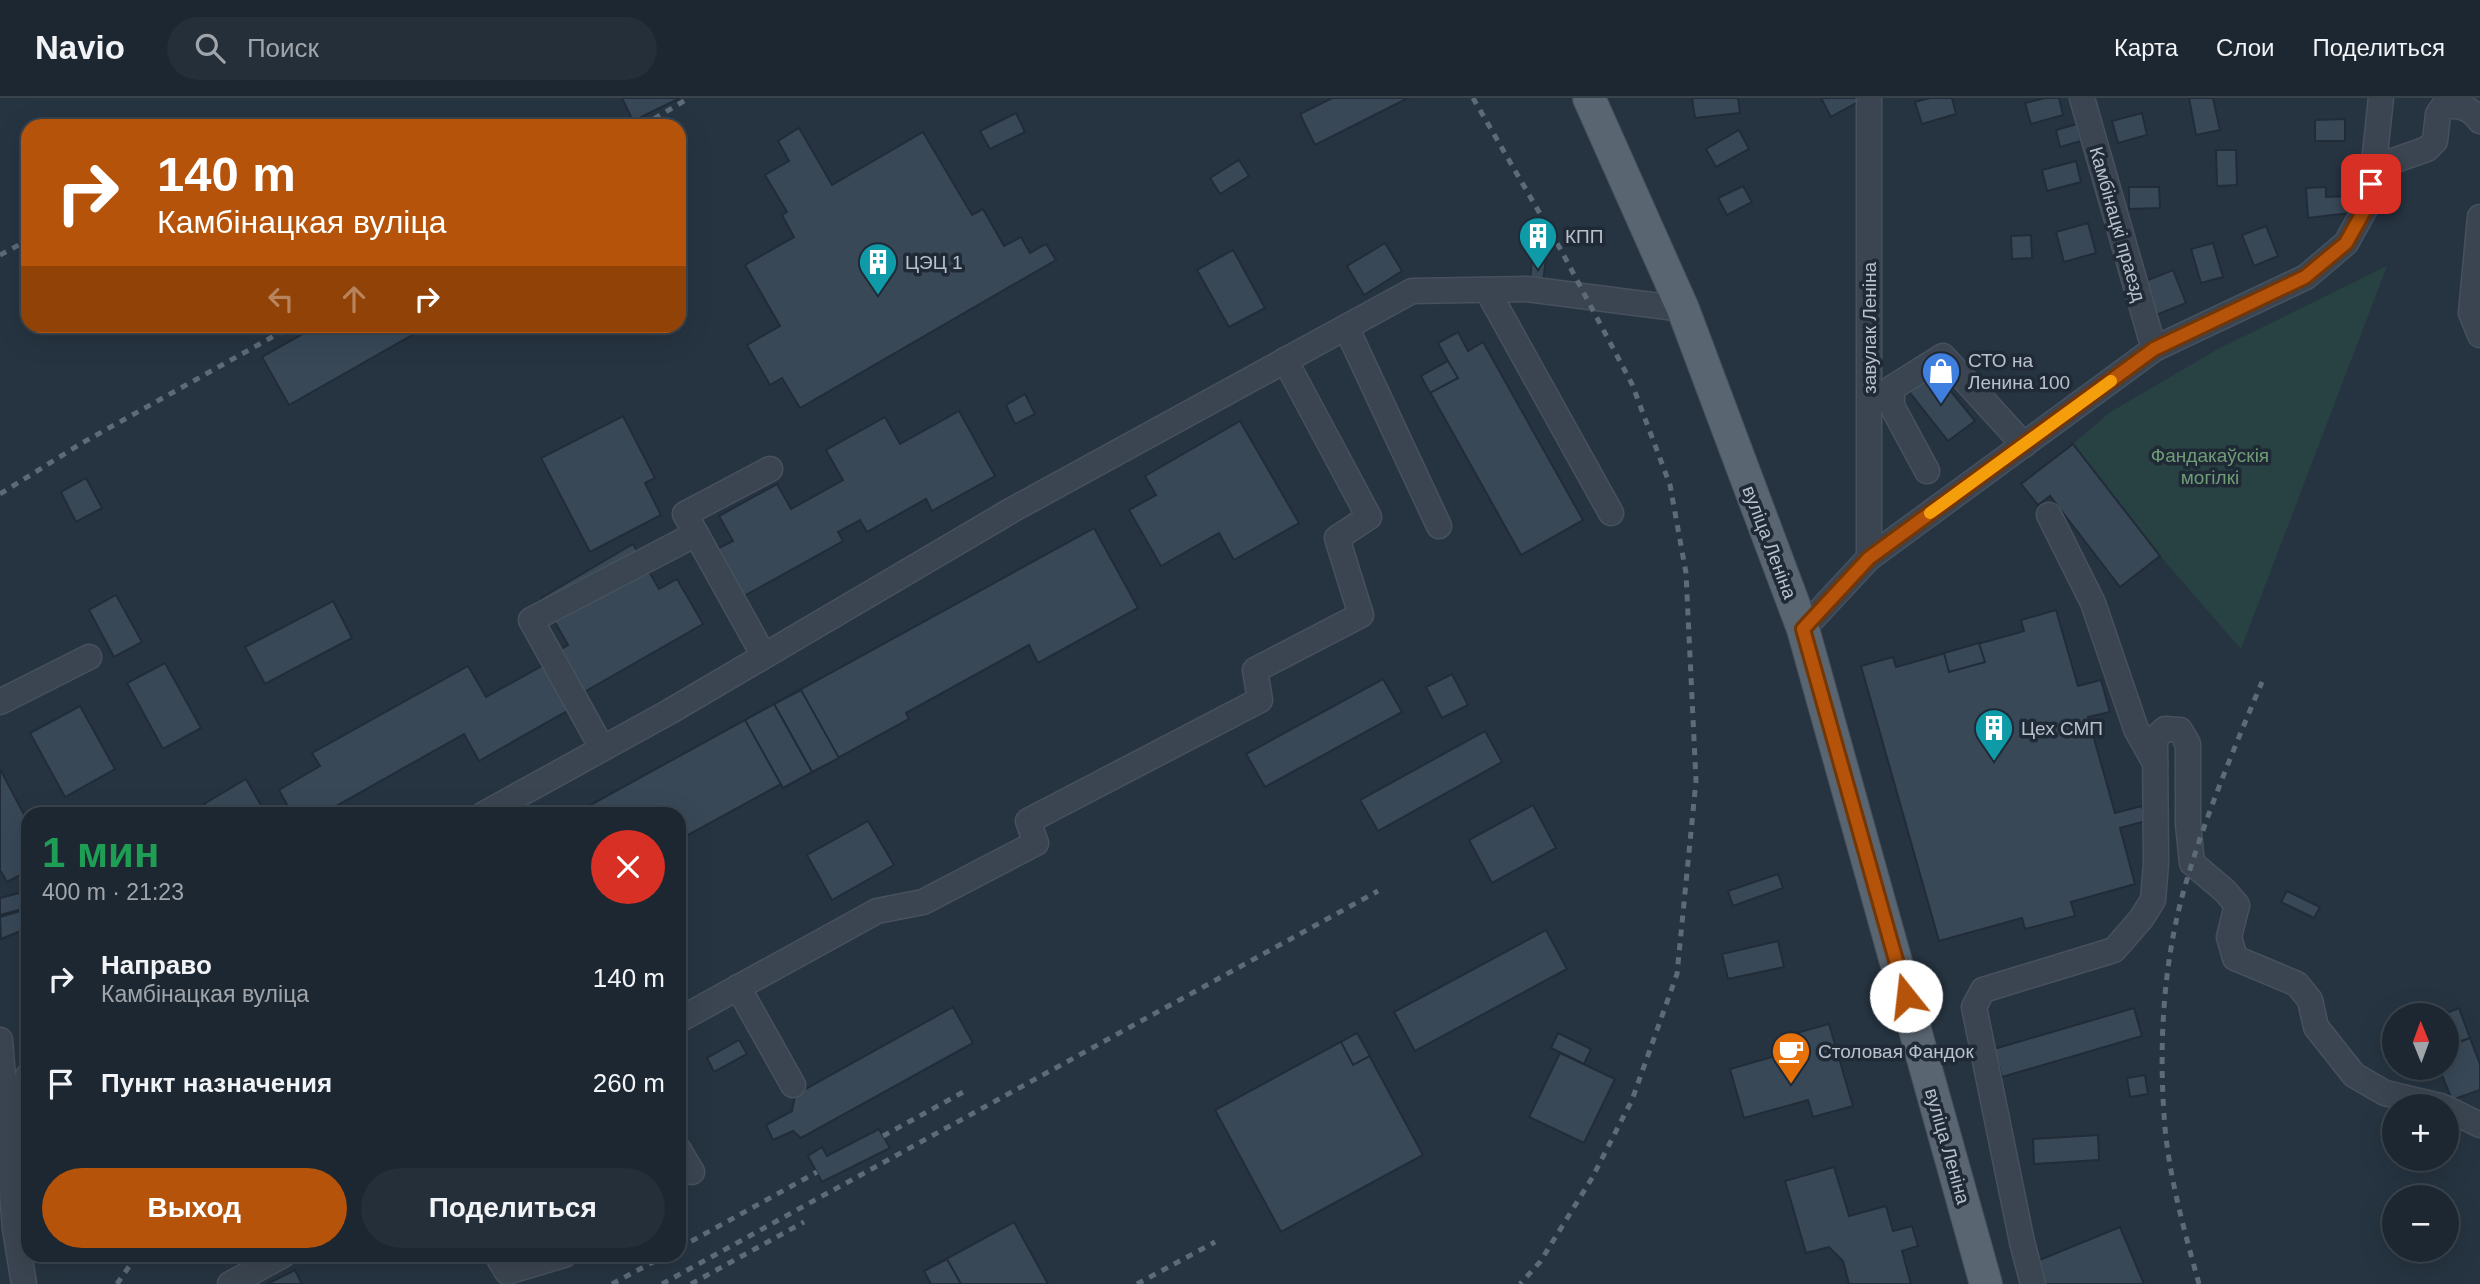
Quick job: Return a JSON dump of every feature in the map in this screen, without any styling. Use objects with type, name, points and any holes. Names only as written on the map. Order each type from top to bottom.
[{"type":"main road","name":"вуліца Леніна","points":[[1589,98],[1683,309],[1803,629],[1986,1284]]},
{"type":"street","name":"завулак Леніна","points":[[1869,98],[1869,558]]},
{"type":"street","name":"Камбінацкі праезд","points":[[2082,98],[2154,349]]},
{"type":"street","points":[[1803,629],[1869,558],[2154,349],[2305,277],[2346,243],[2370,200],[2381,98]]},
{"type":"street","points":[[2373,168],[2427,149],[2435,141],[2438,114],[2443,107],[2455,105],[2473,111],[2480,121]]},
{"type":"street","points":[[2480,217],[2471,313],[2480,335]]},
{"type":"street","points":[[497,807],[764,656],[1012,510],[1412,292],[1527,289],[1683,309]]},
{"type":"street","points":[[1487,290],[1611,513]]},
{"type":"street","points":[[1346,327],[1439,526]]},
{"type":"street","points":[[1927,471],[1892,406],[1892,388],[1943,356],[2024,445]]},
{"type":"street","points":[[686,1016],[877,911],[923,902],[1036,843],[1028,821],[1260,700],[1255,670],[1361,615],[1337,538],[1369,517],[1285,360]]},
{"type":"street","points":[[764,656],[685,514],[770,469]]},
{"type":"street","points":[[2049,515],[2093,603],[2136,729],[2155,764]]},
{"type":"street","points":[[602,748],[531,620],[696,534]]},
{"type":"street","points":[[0,702],[89,657]]},
{"type":"street","points":[[2033,1284],[1974,1007],[1983,990],[2114,950],[2141,919],[2153,900],[2156,863],[2155,738],[2165,729],[2179,730],[2188,744],[2188,824],[2192,863],[2237,905],[2229,937],[2235,958],[2297,984],[2310,1000],[2316,1027],[2354,1075],[2389,1094]]},
{"type":"street","points":[[738,987],[793,1085]]},
{"type":"street","points":[[0,1040],[15,1229],[24,1284]]},
{"type":"street","points":[[8,1134],[21,1092]]},
{"type":"street","points":[[2459,1114],[2480,1125]]},
{"type":"street","points":[[686,1162],[692,1172]]},
{"type":"street","points":[[230,1284],[270,1262]]},
{"type":"street","points":[[501,1262],[507,1272],[541,1262]]},
{"type":"green space","name":"Фандакаўскія могілкі","points":[[2387,266],[2241,649],[2160,556],[2073,444],[2109,413],[2216,350]]},
{"type":"building","points":[[622,98],[680,98],[637,119],[632,119]]},
{"type":"building","points":[[1332,98],[1408,98],[1315,145],[1300,114]]},
{"type":"building","points":[[1692,98],[1738,98],[1740,113],[1695,118]]},
{"type":"building","points":[[1821,98],[1858,98],[1860,101],[1831,117]]},
{"type":"building","points":[[1930,98],[1952,98],[1956,114],[1922,124],[1915,102]]},
{"type":"building","points":[[2059,98],[2063,115],[2031,124],[2025,103]]},
{"type":"building","points":[[2189,98],[2213,98],[2220,130],[2196,135]]},
{"type":"building","points":[[1016,113],[1025,132],[990,149],[980,131]]},
{"type":"building","points":[[2142,113],[2147,135],[2118,143],[2112,121]]},
{"type":"building","points":[[2345,119],[2345,141],[2315,141],[2315,120]]},
{"type":"building","points":[[2077,124],[2081,141],[2060,147],[2056,130]]},
{"type":"building","name":"ЦЭЦ 1","points":[[799,128],[832,185],[923,132],[972,215],[983,209],[1004,246],[1021,237],[1030,253],[1046,244],[1056,260],[800,408],[782,378],[770,385],[747,345],[780,326],[745,265],[794,237],[782,215],[787,212],[765,175],[789,161],[778,141]]},
{"type":"building","points":[[1739,130],[1749,149],[1716,167],[1706,149]]},
{"type":"building","points":[[2216,150],[2236,150],[2237,185],[2217,186]]},
{"type":"building","points":[[1239,160],[1249,176],[1220,194],[1210,178]]},
{"type":"building","points":[[2076,161],[2081,182],[2047,191],[2042,170]]},
{"type":"building","points":[[1743,186],[1752,202],[1727,215],[1718,198]]},
{"type":"building","points":[[2129,187],[2159,187],[2160,208],[2129,209]]},
{"type":"building","points":[[2326,187],[2326,197],[2349,196],[2350,213],[2308,218],[2306,188]]},
{"type":"building","points":[[2088,223],[2096,253],[2064,262],[2056,232]]},
{"type":"building","points":[[2266,226],[2278,256],[2254,266],[2242,235]]},
{"type":"building","points":[[2031,235],[2032,258],[2012,259],[2011,236]]},
{"type":"building","points":[[1385,243],[1402,271],[1364,295],[1347,266]]},
{"type":"building","points":[[2213,243],[2223,277],[2201,283],[2191,249]]},
{"type":"building","points":[[1233,250],[1265,308],[1229,327],[1197,270]]},
{"type":"building","name":"КПП","points":[[1532,257],[1546,258],[1543,283],[1530,282]]},
{"type":"building","points":[[2173,270],[2186,303],[2156,315],[2143,282]]},
{"type":"building","points":[[1458,332],[1468,351],[1483,342],[1583,520],[1521,555],[1421,376],[1448,361],[1438,343]]},
{"type":"building","points":[[305,333],[416,333],[289,405],[262,357]]},
{"type":"building","points":[[1448,361],[1458,378],[1430,393],[1421,376]]},
{"type":"building","name":"СТО на Ленина 100","points":[[1933,369],[1975,421],[1948,441],[1907,389]]},
{"type":"building","points":[[1025,394],[1035,414],[1015,424],[1006,405]]},
{"type":"building","points":[[959,411],[995,476],[932,511],[926,499],[867,532],[860,520],[838,532],[843,541],[737,600],[711,552],[733,541],[719,516],[777,484],[791,509],[843,480],[826,450],[885,417],[900,444]]},
{"type":"building","points":[[623,416],[655,478],[645,483],[661,515],[590,552],[541,458]]},
{"type":"building","points":[[1240,421],[1299,523],[1234,560],[1219,533],[1161,566],[1129,510],[1156,495],[1145,476]]},
{"type":"building","points":[[2073,444],[2160,556],[2120,587],[2050,496],[2038,505],[2021,484]]},
{"type":"building","points":[[86,478],[102,508],[76,522],[61,492]]},
{"type":"building","points":[[1094,528],[1138,608],[1038,663],[1029,645],[906,713],[909,719],[783,788],[781,784],[686,836],[686,807],[587,807]]},
{"type":"building","points":[[633,544],[659,589],[677,579],[703,624],[579,695],[555,653],[568,645],[541,598]]},
{"type":"building","points":[[116,595],[142,642],[114,657],[89,610]]},
{"type":"building","points":[[333,601],[352,638],[265,684],[245,647]]},
{"type":"building","name":"Цех СМП","points":[[2056,610],[2078,686],[2101,680],[2110,712],[2088,717],[2115,813],[2142,806],[2146,821],[2120,828],[2135,884],[2071,902],[2075,916],[2025,929],[2022,918],[1939,941],[1861,666],[1893,657],[1896,667],[2024,631],[2021,620]]},
{"type":"building","points":[[1979,643],[1985,662],[1949,672],[1944,653]]},
{"type":"building","points":[[549,662],[574,707],[479,761],[464,734],[334,807],[288,807],[279,790],[320,766],[312,753],[468,666],[486,697]]},
{"type":"building","points":[[165,663],[201,728],[163,749],[127,683]]},
{"type":"building","points":[[1452,674],[1468,705],[1442,718],[1426,687]]},
{"type":"building","points":[[1383,679],[1402,712],[1265,787],[1246,754]]},
{"type":"building","points":[[801,690],[839,758],[812,772],[774,704]]},
{"type":"building","points":[[774,704],[812,772],[783,788],[745,720]]},
{"type":"building","points":[[80,706],[115,769],[65,797],[30,733]]},
{"type":"building","points":[[1485,731],[1502,762],[1378,831],[1360,800]]},
{"type":"building","points":[[0,769],[21,809],[21,875],[7,882],[0,870]]},
{"type":"building","points":[[246,779],[262,807],[206,807],[204,804]]},
{"type":"building","points":[[1533,805],[1556,848],[1492,883],[1469,840]]},
{"type":"building","points":[[868,821],[894,865],[832,900],[807,855]]},
{"type":"building","points":[[1778,874],[1783,888],[1733,906],[1728,891]]},
{"type":"building","points":[[2287,891],[2320,907],[2314,918],[2281,902]]},
{"type":"building","points":[[21,893],[21,910],[0,915],[0,898]]},
{"type":"building","points":[[21,911],[21,931],[1,939],[0,917]]},
{"type":"building","points":[[1546,930],[1567,969],[1415,1051],[1394,1012]]},
{"type":"building","points":[[1778,941],[1784,967],[1728,979],[1722,954]]},
{"type":"building","points":[[953,1007],[973,1043],[801,1138],[793,1131],[773,1140],[766,1125],[792,1111],[795,1095]]},
{"type":"building","points":[[2134,1008],[2142,1036],[2002,1077],[1994,1049]]},
{"type":"building","points":[[2459,1008],[2470,1038],[2459,1042]]},
{"type":"building","name":"Столовая Фандок","points":[[1829,1024],[1853,1106],[1813,1117],[1808,1100],[1744,1118],[1730,1069],[1793,1051],[1789,1035]]},
{"type":"building","points":[[1357,1033],[1423,1155],[1281,1232],[1215,1110]]},
{"type":"building","points":[[1357,1033],[1370,1056],[1353,1065],[1341,1042]]},
{"type":"building","points":[[1558,1033],[1591,1049],[1584,1064],[1551,1048]]},
{"type":"building","points":[[2470,1038],[2480,1064],[2480,1090],[2459,1098],[2459,1094],[2450,1094],[2444,1080],[2459,1080],[2459,1042]]},
{"type":"building","points":[[739,1040],[747,1054],[714,1072],[707,1058]]},
{"type":"building","points":[[1560,1053],[1615,1079],[1584,1143],[1529,1117]]},
{"type":"building","points":[[2145,1075],[2148,1094],[2130,1097],[2127,1078]]},
{"type":"building","points":[[879,1129],[890,1148],[822,1182],[808,1156],[822,1147],[827,1156]]},
{"type":"building","points":[[2098,1135],[2099,1160],[2034,1164],[2033,1139]]},
{"type":"building","points":[[1834,1167],[1849,1216],[1886,1206],[1893,1231],[1912,1226],[1918,1246],[1902,1251],[1911,1284],[1849,1284],[1843,1261],[1829,1247],[1806,1253],[1785,1181]]},
{"type":"building","points":[[1014,1222],[1048,1284],[931,1284],[924,1271]]},
{"type":"building","points":[[2120,1227],[2144,1284],[2046,1284],[2037,1261]]},
{"type":"building","points":[[947,1259],[961,1284],[931,1284],[924,1271]]},
{"type":"building","points":[[295,1270],[302,1284],[267,1284]]},
{"type":"railway","points":[[654,119],[689,98]]},
{"type":"railway","points":[[1473,98],[1561,250],[1632,384],[1670,485],[1686,573],[1696,781],[1677,974],[1632,1100],[1592,1178],[1540,1262],[1520,1284]]},
{"type":"railway","points":[[0,255],[21,244]]},
{"type":"railway","points":[[0,494],[82,443],[279,333]]},
{"type":"railway","points":[[2199,1284],[2167,1148],[2162,1065],[2164,1001],[2173,937],[2188,876],[2213,802],[2262,682]]},
{"type":"railway","points":[[662,1284],[1378,891]]},
{"type":"railway","points":[[883,1136],[967,1090]]},
{"type":"railway","points":[[686,1244],[817,1172]]},
{"type":"railway","points":[[691,1284],[804,1222]]},
{"type":"railway","points":[[1137,1284],[1215,1242]]},
{"type":"railway","points":[[117,1284],[132,1262]]},
{"type":"railway","points":[[612,1284],[653,1262]]},
{"type":"slow traffic","points":[[1930,513],[2111,381]]},
{"type":"place","name":"КПП","points":[[1538,270]]},
{"type":"place","name":"ЦЭЦ 1","points":[[878,296]]},
{"type":"place","name":"СТО на Ленина 100","points":[[1941,405]]},
{"type":"place","name":"Цех СМП","points":[[1994,762]]},
{"type":"place","name":"Столовая Фандок","points":[[1791,1085]]},
{"type":"route","points":[[1906,996],[1803,629],[1869,558],[2154,349],[2305,277],[2346,243],[2370,200],[2371,184]]}]
